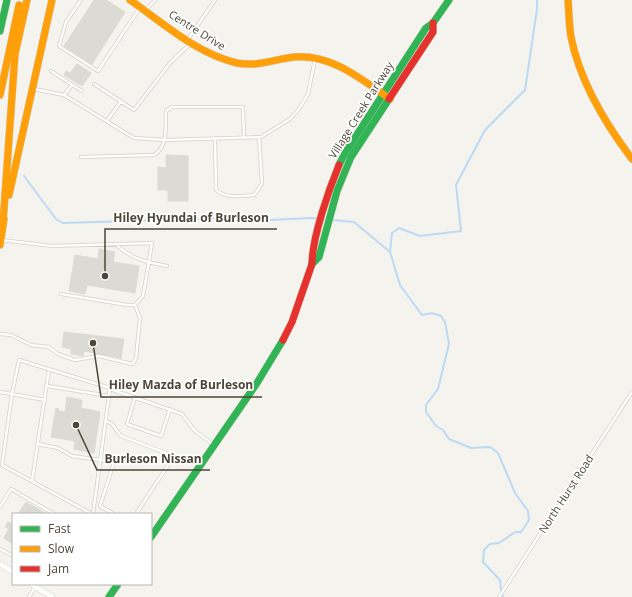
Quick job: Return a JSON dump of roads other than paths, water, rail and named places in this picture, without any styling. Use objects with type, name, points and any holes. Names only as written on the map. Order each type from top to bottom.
[{"type":"main road","points":[[0,31],[7,0]]},
{"type":"main road","points":[[0,95],[15,18],[21,0]]},
{"type":"main road","points":[[3,223],[4,188],[8,163],[12,83],[26,0]]},
{"type":"main road","points":[[0,243],[3,223],[52,0]]},
{"type":"main road","name":"Centre Drive","points":[[130,0],[218,58],[238,63],[259,65],[294,57],[315,58],[344,67],[390,99]]},
{"type":"main road","name":"Village Creek Parkway","points":[[312,264],[319,257],[323,245],[327,211],[336,172],[345,153],[426,28],[433,23],[449,0]]},
{"type":"main road","points":[[568,0],[572,38],[588,91],[608,128],[632,159]]},
{"type":"main road","name":"Village Creek Parkway","points":[[152,536],[275,355],[292,322],[312,264],[312,254],[315,243],[327,211],[351,157],[433,32],[433,23]]},
{"type":"main road","points":[[109,597],[117,585]]},
{"type":"street","points":[[0,564],[12,571]]},
{"type":"street","points":[[34,585],[52,597]]},
{"type":"lane","points":[[81,0],[66,22],[59,46],[98,71],[143,8],[155,0]]},
{"type":"lane","points":[[94,84],[134,110],[170,63],[190,40],[214,0]]},
{"type":"lane","points":[[32,89],[64,95],[134,138],[165,140],[259,137],[276,129],[290,119],[300,109],[308,94],[315,58]]},
{"type":"lane","points":[[51,70],[82,91]]},
{"type":"lane","points":[[64,95],[72,85]]},
{"type":"lane","points":[[107,121],[121,101]]},
{"type":"lane","points":[[81,157],[154,155],[160,151],[165,140],[166,111],[172,107],[244,107],[244,138]]},
{"type":"lane","points":[[215,139],[216,190],[221,194],[232,197],[254,195],[259,191],[262,184],[259,137]]},
{"type":"lane","points":[[0,243],[52,246],[152,243],[147,262],[143,296],[136,305]]},
{"type":"lane","points":[[115,244],[125,253],[143,262],[166,266]]},
{"type":"lane","points":[[61,294],[127,305],[136,305]]},
{"type":"lane","points":[[0,334],[11,335],[31,345],[49,347],[58,354],[75,360],[99,356],[132,364],[136,358],[140,318],[136,305]]},
{"type":"lane","points":[[90,513],[2,465],[18,360],[110,388],[170,409],[185,416],[195,431],[214,445]]},
{"type":"lane","points":[[32,481],[50,369]]},
{"type":"lane","points":[[47,386],[109,396]]},
{"type":"lane","points":[[92,513],[110,389]]},
{"type":"lane","points":[[0,392],[44,400]]},
{"type":"lane","name":"North Hurst Road","points":[[499,597],[632,392]]},
{"type":"lane","points":[[135,397],[127,424],[161,436],[170,409]]},
{"type":"lane","points":[[106,421],[112,424],[121,436],[174,456],[137,513]]},
{"type":"lane","points":[[38,444],[58,448],[72,456],[114,462],[100,506],[112,513]]},
{"type":"lane","points":[[0,507],[11,489],[52,513]]},
{"type":"lane","points":[[0,549],[12,555]]},
{"type":"lane","points":[[29,597],[34,585]]},
{"type":"waterway","points":[[390,252],[392,233],[399,228],[420,236],[461,231],[456,185],[485,130],[525,90],[537,0]]},
{"type":"waterway","points":[[24,176],[56,219],[63,223],[265,217],[270,220],[311,218],[354,222],[390,252],[400,285],[422,315],[432,313],[441,316],[445,322],[449,344],[438,389],[426,405],[426,412],[436,426],[443,430],[449,439],[471,448],[490,447],[498,453],[515,493],[528,511],[529,520],[521,532],[515,532],[499,543],[490,544],[484,550],[483,562],[500,580],[501,590]]},
{"type":"place","name":"Hiley Hyundai of Burleson","points":[[105,276]]},
{"type":"place","name":"Hiley Mazda of Burleson","points":[[93,343]]},
{"type":"place","name":"Burleson Nissan","points":[[76,425]]}]
